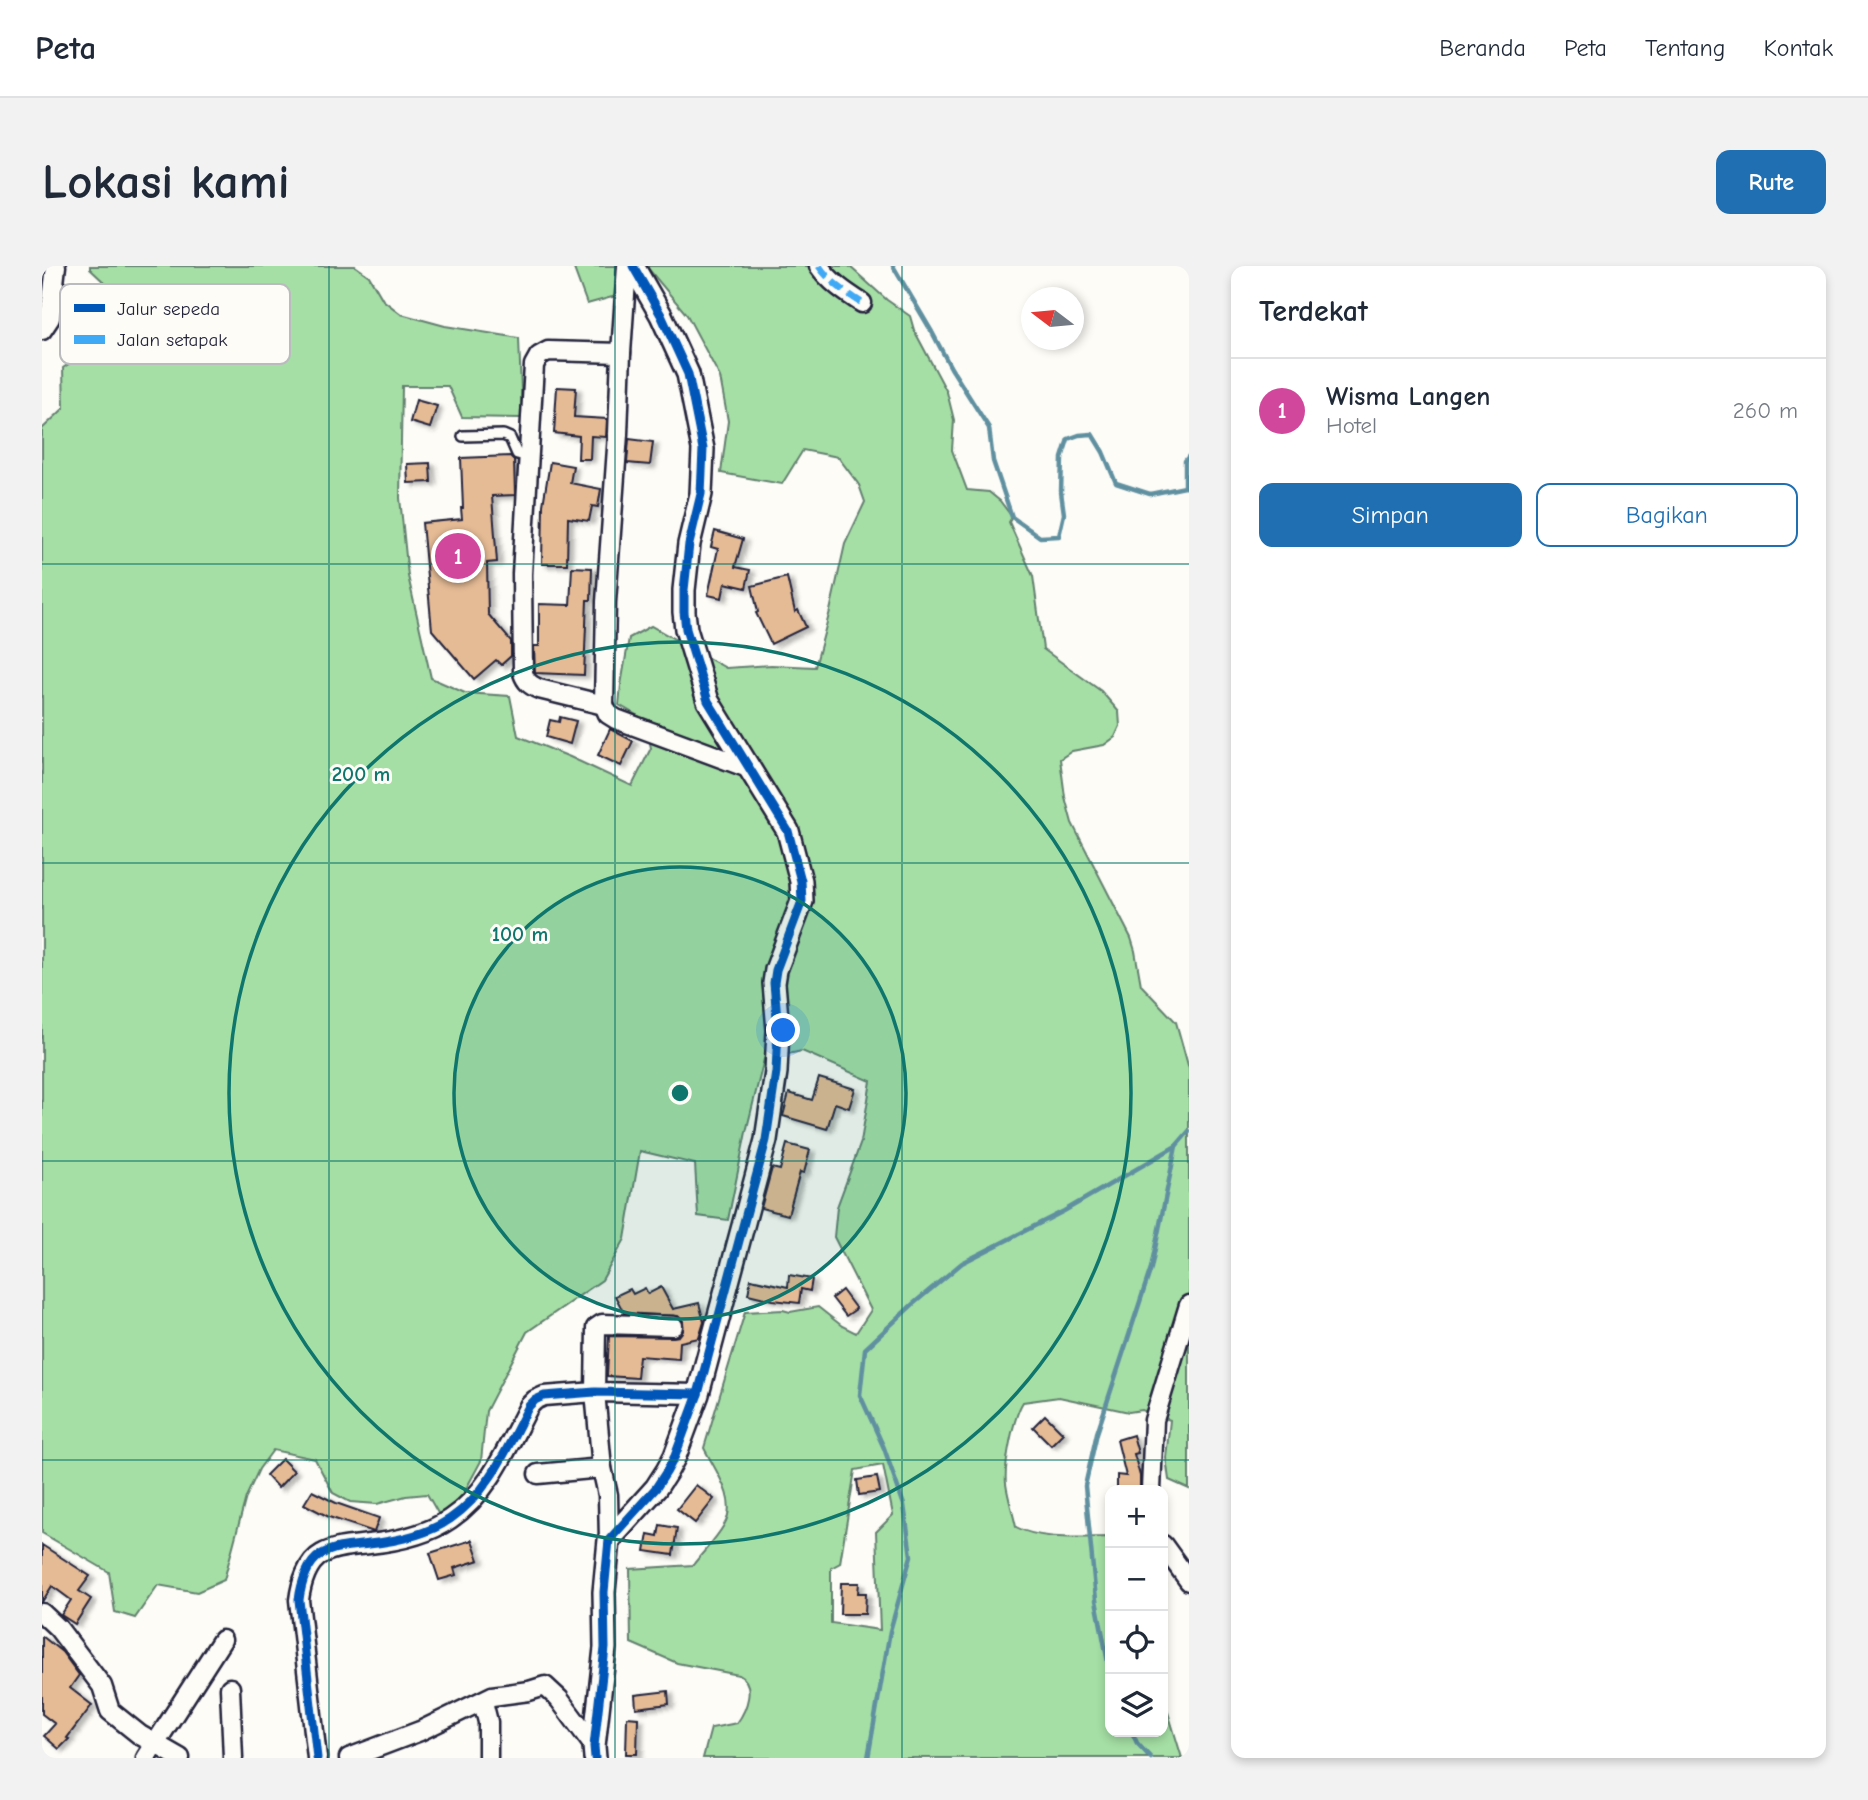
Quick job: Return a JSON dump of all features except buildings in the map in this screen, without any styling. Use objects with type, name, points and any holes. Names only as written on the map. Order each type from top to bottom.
[{"type":"street","points":[[42,330],[50,318],[56,266]]},
{"type":"street","points":[[626,266],[606,602],[604,705],[608,714],[616,719],[751,769]]},
{"type":"street","points":[[609,1540],[656,1488],[667,1471],[698,1394],[766,1140],[776,1072],[778,1030],[775,970],[802,901],[801,881],[788,831],[708,701],[686,629],[684,601],[687,556],[701,494],[704,449],[688,374],[661,315],[633,266]]},
{"type":"street","points":[[819,266],[827,277],[862,303]]},
{"type":"street","points":[[604,705],[539,689],[526,680],[523,673],[522,574],[534,365],[539,356],[548,351],[621,353]]},
{"type":"street","points":[[1151,1485],[1154,1420],[1189,1305]]},
{"type":"street","points":[[594,1752],[605,1648],[604,1592],[609,1540],[608,1495],[602,1468],[595,1392],[596,1328],[602,1324],[673,1325]]},
{"type":"street","points":[[317,1758],[299,1600],[309,1566],[316,1558],[324,1552],[340,1548],[407,1538],[424,1533],[449,1520],[485,1485],[529,1406],[544,1396],[595,1392],[698,1394]]},
{"type":"street","points":[[538,1474],[602,1468]]},
{"type":"street","points":[[1165,1548],[1189,1581]]},
{"type":"street","points":[[42,1613],[58,1628],[102,1686],[110,1711],[150,1751],[180,1758]]},
{"type":"street","points":[[150,1751],[222,1640]]},
{"type":"street","points":[[349,1758],[367,1755],[492,1696],[545,1686],[559,1699],[594,1752]]},
{"type":"street","points":[[230,1688],[233,1758]]},
{"type":"street","points":[[482,1702],[488,1722],[488,1758]]},
{"type":"lane","points":[[463,436],[503,435],[510,438],[517,454],[529,457]]},
{"type":"green space","points":[[90,266],[355,266],[369,276],[383,300],[401,314],[445,326],[519,338],[522,418],[462,417],[448,386],[402,386],[400,498],[408,576],[431,678],[465,693],[510,696],[518,736],[632,786],[651,748],[645,720],[619,705],[629,638],[651,626],[726,668],[771,665],[815,667],[845,544],[865,502],[859,485],[838,457],[803,450],[782,484],[721,473],[728,421],[720,377],[687,315],[646,266],[849,266],[887,300],[910,316],[914,330],[947,392],[954,420],[952,450],[967,490],[989,492],[1012,517],[1009,522],[1033,576],[1043,649],[1101,691],[1119,712],[1120,726],[1115,737],[1104,745],[1072,751],[1060,759],[1065,797],[1072,823],[1131,938],[1141,985],[1176,1022],[1189,1069],[1189,1489],[1169,1480],[1166,1458],[1170,1420],[1142,1410],[1129,1412],[1059,1397],[1023,1402],[1013,1430],[1006,1476],[1016,1527],[1050,1536],[1105,1537],[1105,1737],[1168,1737],[1168,1712],[1182,1758],[703,1758],[711,1728],[737,1723],[746,1705],[748,1685],[739,1675],[677,1663],[631,1643],[630,1569],[693,1565],[728,1516],[729,1506],[724,1486],[704,1448],[745,1312],[790,1312],[818,1307],[842,1326],[856,1333],[871,1310],[834,1237],[837,1207],[861,1142],[871,1081],[802,1051],[764,1059],[728,1220],[698,1216],[695,1164],[640,1151],[625,1239],[602,1280],[527,1332],[486,1411],[481,1461],[461,1498],[439,1515],[427,1494],[406,1496],[377,1504],[350,1502],[333,1493],[315,1459],[273,1450],[259,1469],[246,1497],[224,1580],[197,1592],[158,1585],[135,1618],[115,1612],[109,1572],[42,1533],[42,429],[64,408],[63,368],[69,364],[290,364],[290,284],[106,284]],"holes":[[[883,1465],[893,1515],[876,1532],[880,1630],[831,1623],[831,1568],[840,1563],[855,1470]]]},
{"type":"green space","points":[[573,266],[641,266],[617,271],[616,296],[587,304]]},
{"type":"waterway","points":[[893,266],[951,368],[989,428],[993,461],[1012,517],[1040,537],[1059,536],[1064,514],[1061,492],[1062,458],[1068,439],[1092,434],[1116,483],[1150,494],[1185,487],[1185,461],[1189,456]]},
{"type":"waterway","points":[[1105,1647],[1096,1600],[1085,1486],[1097,1433],[1151,1268],[1176,1146],[1189,1131]]},
{"type":"waterway","points":[[868,1758],[890,1631],[911,1556],[904,1505],[884,1448],[860,1395],[865,1349],[962,1263],[1064,1211],[1176,1146]]},
{"type":"waterway","points":[[1134,1737],[1151,1758]]},
{"type":"marked path","points":[[819,266],[833,282],[862,303]]},
{"type":"cycle path","points":[[595,1758],[605,1648],[604,1592],[609,1540],[656,1488],[667,1471],[698,1394],[766,1140],[776,1072],[778,1030],[774,983],[776,970],[802,901],[801,881],[788,831],[708,701],[686,629],[684,590],[689,544],[701,494],[703,449],[688,374],[661,315],[633,266]]},
{"type":"cycle path","points":[[317,1758],[299,1600],[301,1587],[312,1562],[327,1551],[411,1536],[450,1519],[464,1508],[487,1482],[529,1406],[544,1396],[595,1392],[698,1394]]},
{"type":"place","name":"Wisma Langen","points":[[458,556]]}]
